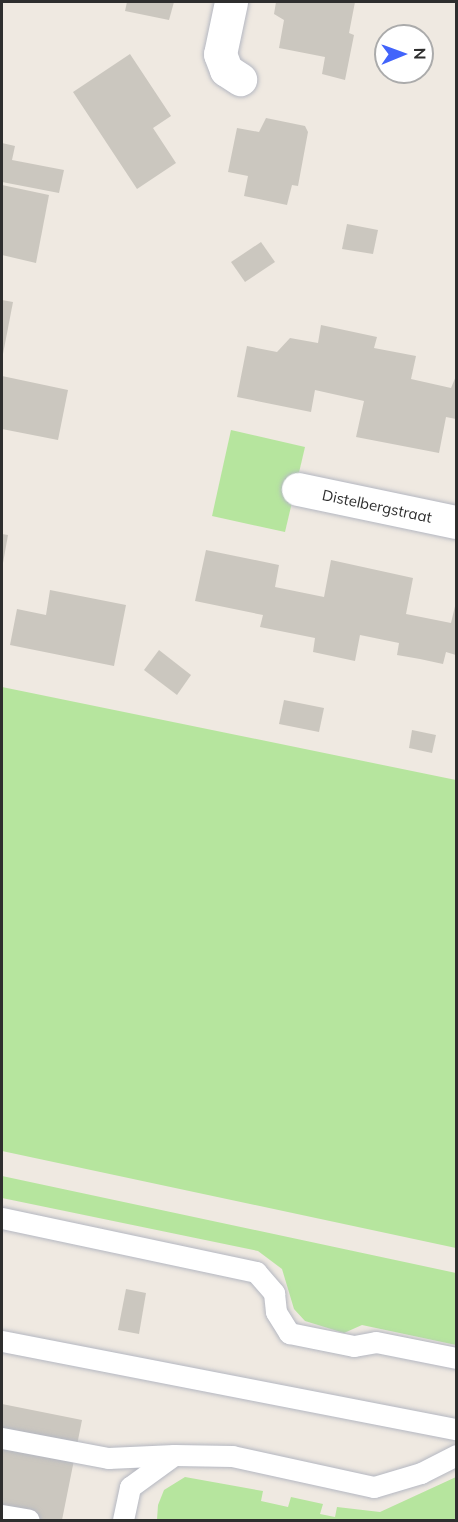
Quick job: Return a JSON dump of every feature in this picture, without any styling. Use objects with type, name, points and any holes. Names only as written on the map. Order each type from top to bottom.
[{"type":"street","points":[[231,2],[220,54],[226,70],[240,79]]},
{"type":"street","name":"Distelbergstraat","points":[[298,489],[456,522]]},
{"type":"lane","points":[[2,1218],[256,1272],[274,1293],[276,1312],[289,1333],[354,1346],[376,1342],[456,1358]]},
{"type":"lane","points":[[2,1341],[456,1429]]},
{"type":"lane","points":[[2,1438],[108,1458],[174,1455],[232,1456],[374,1487],[421,1473],[456,1455]]},
{"type":"lane","points":[[123,1521],[130,1487],[174,1455]]},
{"type":"lane","points":[[2,1515],[30,1521]]},
{"type":"green space","points":[[231,430],[305,447],[285,532],[212,516]]},
{"type":"green space","points":[[2,687],[456,780],[456,1248],[2,1151]]},
{"type":"green space","points":[[2,1176],[456,1273],[456,1345],[362,1325],[344,1333],[305,1321],[294,1309],[282,1269],[258,1251],[2,1198]]},
{"type":"green space","points":[[185,1477],[263,1491],[261,1501],[288,1507],[291,1497],[323,1504],[320,1514],[335,1517],[337,1507],[380,1512],[456,1477],[456,1520],[157,1520],[158,1505],[164,1490]]},
{"type":"building","points":[[127,2],[174,2],[169,20],[125,11]]},
{"type":"building","points":[[276,2],[355,2],[349,33],[354,35],[345,80],[322,74],[325,57],[279,48],[284,20],[274,14]]},
{"type":"building","points":[[130,54],[171,116],[153,128],[176,163],[137,189],[73,92]]},
{"type":"building","points":[[266,118],[305,126],[308,132],[298,186],[292,185],[287,205],[244,196],[248,176],[228,172],[237,128],[259,132]]},
{"type":"building","points":[[2,143],[15,146],[12,160],[64,170],[59,193],[2,182]]},
{"type":"building","points":[[2,185],[49,195],[36,263],[2,255]]},
{"type":"building","points":[[347,224],[378,230],[373,254],[342,249]]},
{"type":"building","points":[[261,242],[275,262],[245,282],[231,262]]},
{"type":"building","points":[[2,300],[13,302],[3,354],[2,353]]},
{"type":"building","points":[[321,325],[377,337],[374,348],[416,356],[411,379],[451,388],[456,376],[456,419],[446,417],[439,453],[356,437],[364,401],[315,390],[311,412],[237,397],[247,346],[277,352],[290,338],[318,343]]},
{"type":"building","points":[[2,376],[68,390],[58,440],[2,429]]},
{"type":"building","points":[[2,534],[8,535],[3,563],[2,563]]},
{"type":"building","points":[[206,550],[279,565],[275,587],[324,597],[331,560],[413,578],[406,614],[451,623],[456,602],[456,655],[446,652],[443,664],[397,655],[399,643],[360,635],[355,661],[313,652],[315,638],[260,627],[263,615],[195,601]]},
{"type":"building","points":[[50,590],[126,605],[114,666],[10,645],[17,609],[46,615]]},
{"type":"building","points":[[159,650],[191,675],[177,695],[144,670]]},
{"type":"building","points":[[284,700],[324,708],[319,732],[279,724]]},
{"type":"building","points":[[412,730],[436,735],[432,753],[409,748]]},
{"type":"building","points":[[126,1289],[146,1293],[139,1334],[118,1330]]},
{"type":"building","points":[[2,1404],[82,1420],[62,1520],[2,1520]]}]
